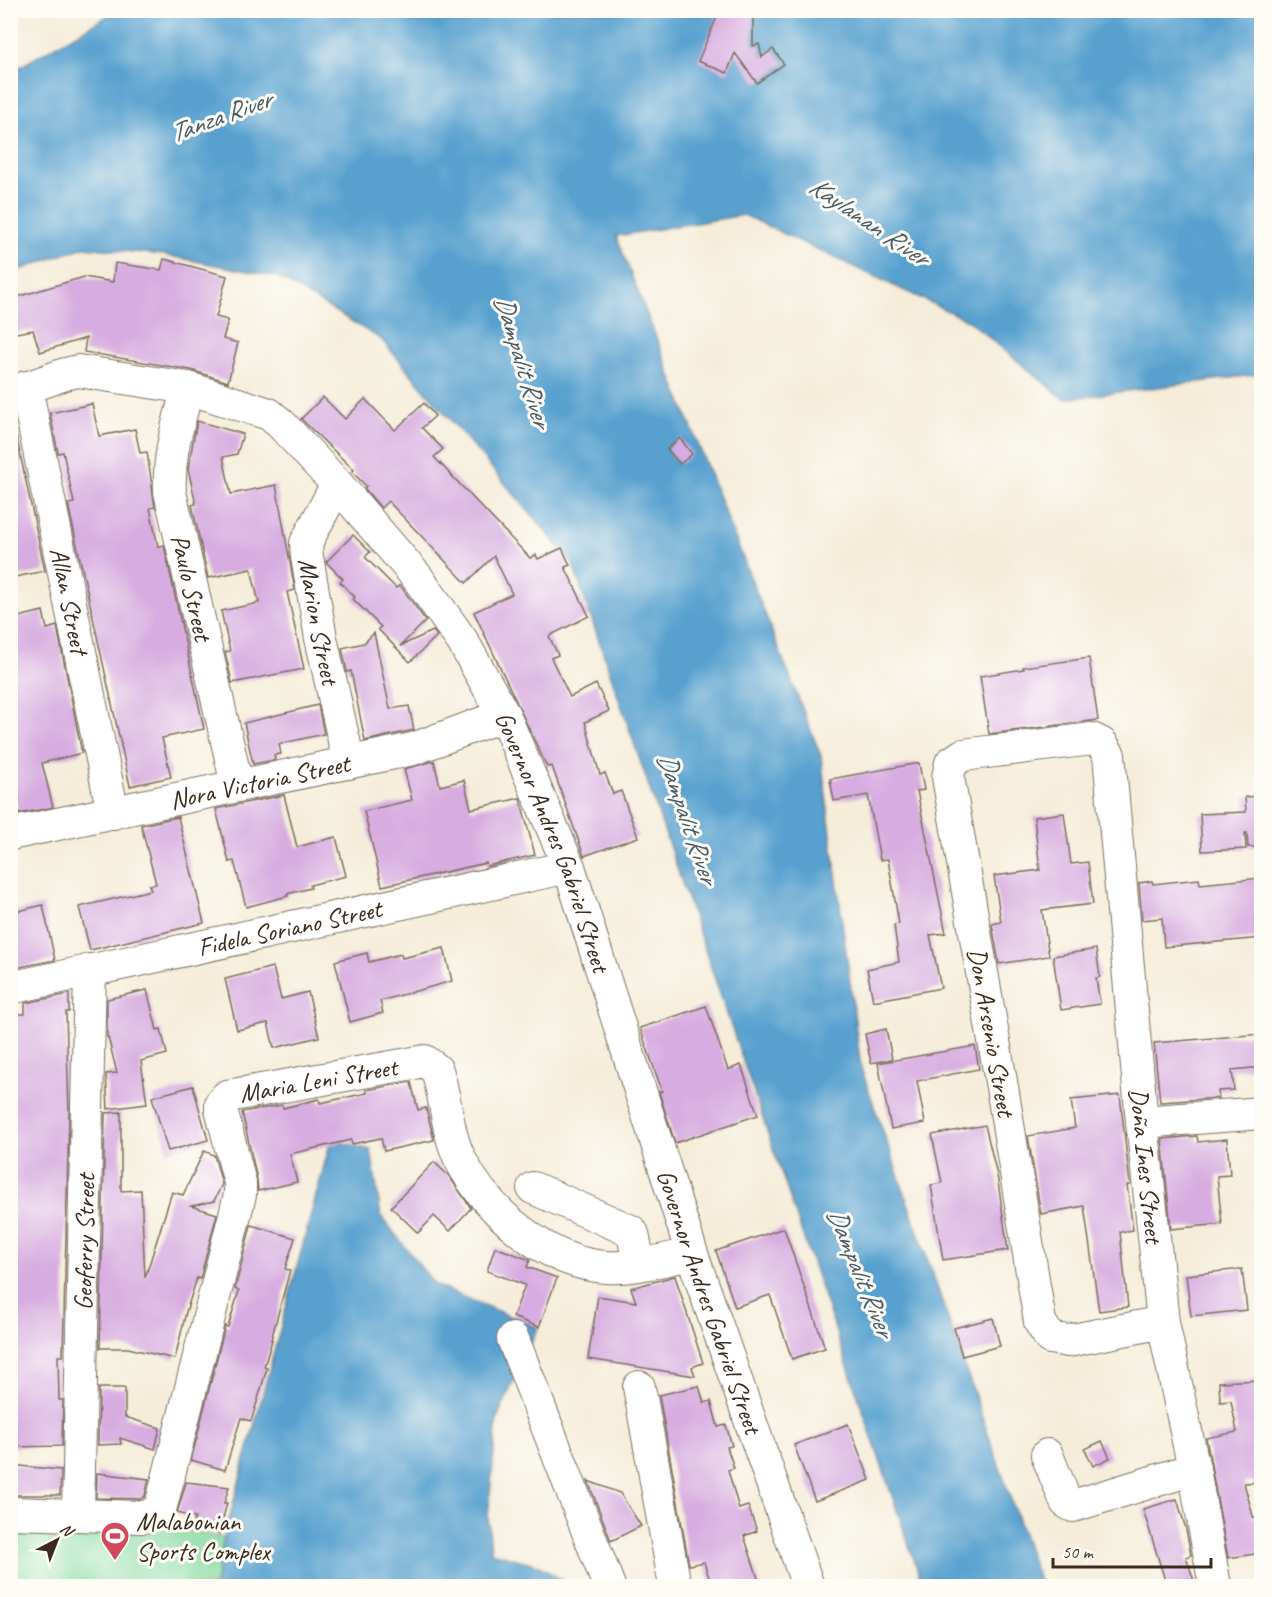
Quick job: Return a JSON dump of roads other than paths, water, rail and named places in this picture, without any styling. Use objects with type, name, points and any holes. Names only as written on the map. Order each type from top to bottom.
[{"type":"street","name":"Governor Andres Gabriel Street","points":[[18,391],[78,371],[188,388],[269,414],[337,484],[417,577],[463,642],[504,715],[569,867],[692,1254],[808,1587]]},
{"type":"street","name":"Paulo Street","points":[[188,388],[172,446],[169,468],[170,492],[237,785]]},
{"type":"street","name":"Allan Street","points":[[18,391],[113,813]]},
{"type":"street","name":"Marion Street","points":[[337,484],[306,543],[321,638],[349,763]]},
{"type":"street","name":"Nora Victoria Street","points":[[10,834],[413,749],[504,715]]},
{"type":"street","name":"Don Arsenio Street","points":[[1102,744],[1092,739],[963,755],[951,763],[948,777],[1004,1094],[1040,1322],[1050,1338],[1068,1341],[1163,1322]]},
{"type":"street","name":"Doña Ines Street","points":[[1102,744],[1109,755],[1142,1122],[1163,1322],[1194,1469],[1215,1587]]},
{"type":"street","name":"Fidela Soriano Street","points":[[10,988],[569,867]]},
{"type":"street","name":"Geoferry Street","points":[[78,1514],[90,970]]},
{"type":"street","name":"Maria Leni Street","points":[[10,1513],[142,1517],[150,1516],[162,1506],[240,1195],[240,1184],[221,1108],[221,1103],[227,1096],[425,1061],[437,1070],[460,1159],[489,1202],[521,1232],[569,1259],[588,1265],[607,1267],[639,1264],[692,1254]]},
{"type":"street","points":[[1142,1122],[1262,1113]]},
{"type":"street","points":[[533,1188],[631,1231],[639,1264]]},
{"type":"street","points":[[513,1340],[609,1587]]},
{"type":"street","points":[[639,1387],[675,1587]]},
{"type":"street","points":[[1047,1455],[1065,1502],[1073,1506],[1194,1469]]},
{"type":"water","points":[[116,11],[1261,11],[1261,374],[1064,399],[969,321],[744,215],[616,236],[821,756],[861,1068],[1041,1586],[923,1586],[572,562],[381,339],[278,277],[164,255],[84,247],[11,273],[11,72]]},
{"type":"water","points":[[331,1140],[371,1150],[381,1216],[435,1285],[538,1328],[497,1418],[488,1517],[491,1552],[535,1564],[572,1586],[215,1586],[224,1538]]},
{"type":"place","name":"Malabonian Sports Complex","points":[[115,1562]]},
{"type":"water label","name":"Tanza River","points":[[220,116]]},
{"type":"water label","name":"Kaylanan River","points":[[869,221]]},
{"type":"water label","name":"Dampalit River","points":[[523,361]]},
{"type":"water label","name":"Dampalit River","points":[[688,818]]},
{"type":"water label","name":"Dampalit River","points":[[861,1272]]}]
